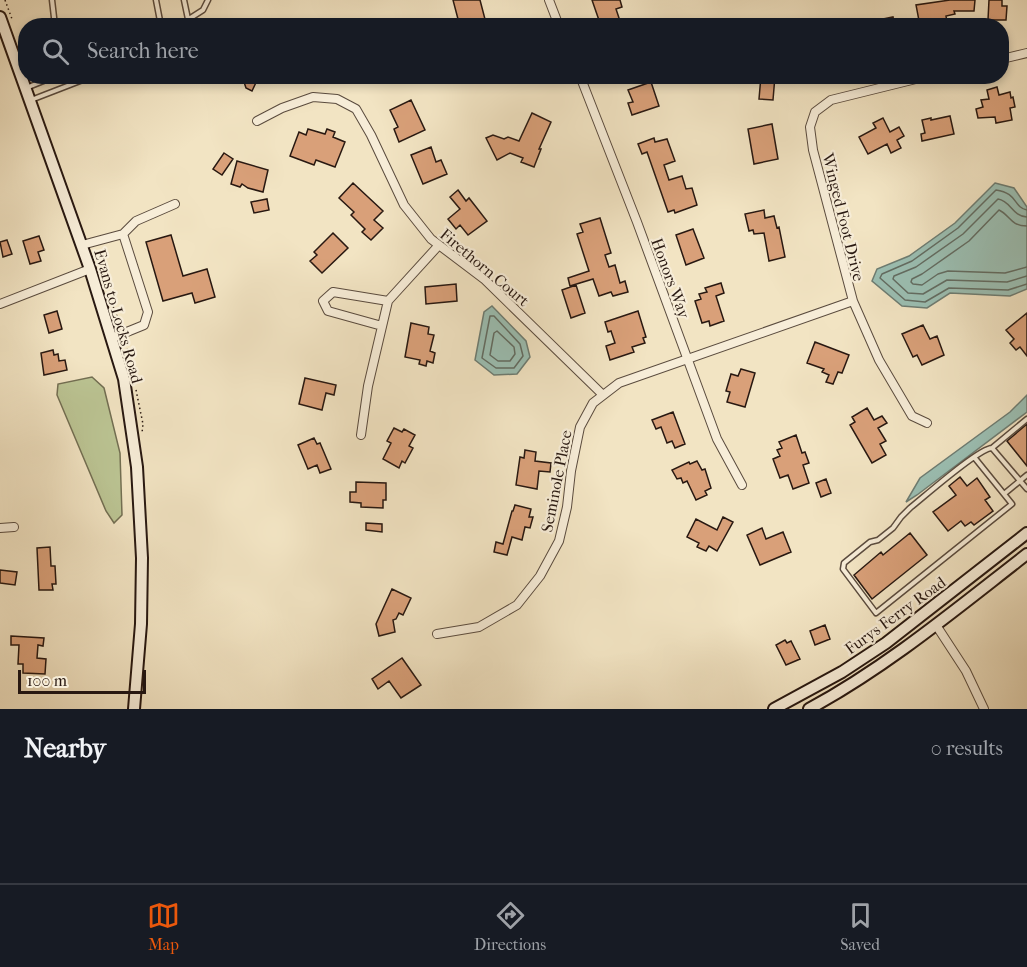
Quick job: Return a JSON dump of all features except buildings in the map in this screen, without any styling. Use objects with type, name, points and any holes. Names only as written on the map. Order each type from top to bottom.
[{"type":"street","points":[[549,0],[557,18]]},
{"type":"street","name":"Evans to Locks Road","points":[[0,16],[18,66]]},
{"type":"street","points":[[1009,57],[1027,53]]},
{"type":"street","name":"Evans to Locks Road","points":[[25,84],[90,268],[124,380],[137,467],[142,558],[141,624],[134,709]]},
{"type":"street","name":"Honors Way","points":[[583,84],[717,439],[742,485]]},
{"type":"street","name":"Winged Foot Drive","points":[[896,84],[831,100],[815,112],[810,127],[813,150],[853,301],[879,360],[912,416],[927,423]]},
{"type":"street","name":"Firethorn Court","points":[[257,121],[282,108],[313,97],[337,99],[356,109],[404,205],[431,239],[484,279],[603,395]]},
{"type":"street","points":[[82,245],[123,234],[136,220],[175,204]]},
{"type":"street","points":[[112,338],[144,325],[148,312],[123,234]]},
{"type":"street","points":[[361,435],[368,386],[388,301],[439,245]]},
{"type":"street","points":[[0,304],[90,268]]},
{"type":"street","points":[[382,326],[328,310],[323,301],[333,292],[388,301]]},
{"type":"street","name":"Seminole Place","points":[[437,634],[479,627],[518,605],[540,576],[559,541],[567,507],[579,428],[592,403],[619,383],[853,301]]},
{"type":"street","points":[[0,528],[14,527]]},
{"type":"street","name":"Furys Ferry Road","points":[[774,709],[842,672],[886,643],[1027,533]]},
{"type":"street","name":"Furys Ferry Road","points":[[808,709],[849,687],[893,657],[1027,554]]},
{"type":"street","points":[[936,625],[966,671],[984,709]]},
{"type":"lane","points":[[52,0],[54,18]]},
{"type":"lane","points":[[156,0],[159,18]]},
{"type":"lane","points":[[184,0],[188,18]]},
{"type":"lane","points":[[190,18],[203,10],[208,0]]},
{"type":"lane","points":[[26,88],[36,84]]},
{"type":"lane","points":[[30,100],[72,84]]},
{"type":"lane","points":[[974,457],[1012,504],[876,613],[843,569],[844,563],[870,542],[878,540],[893,528],[910,508],[974,457],[986,448],[992,448],[1027,419]]},
{"type":"lane","points":[[992,448],[1027,489]]},
{"type":"lane","points":[[1004,494],[1027,475]]},
{"type":"green space","points":[[92,377],[104,388],[120,453],[122,515],[114,523],[106,511],[57,395],[58,384]]},
{"type":"water","points":[[995,183],[1014,188],[1027,207],[1027,289],[1010,296],[950,293],[927,308],[902,306],[872,281],[877,269],[909,256],[955,223]]},
{"type":"water","points":[[492,306],[526,341],[530,357],[517,374],[494,375],[475,360],[484,312]]},
{"type":"water","points":[[1027,395],[1027,412],[906,502],[920,478],[1010,412]]}]
